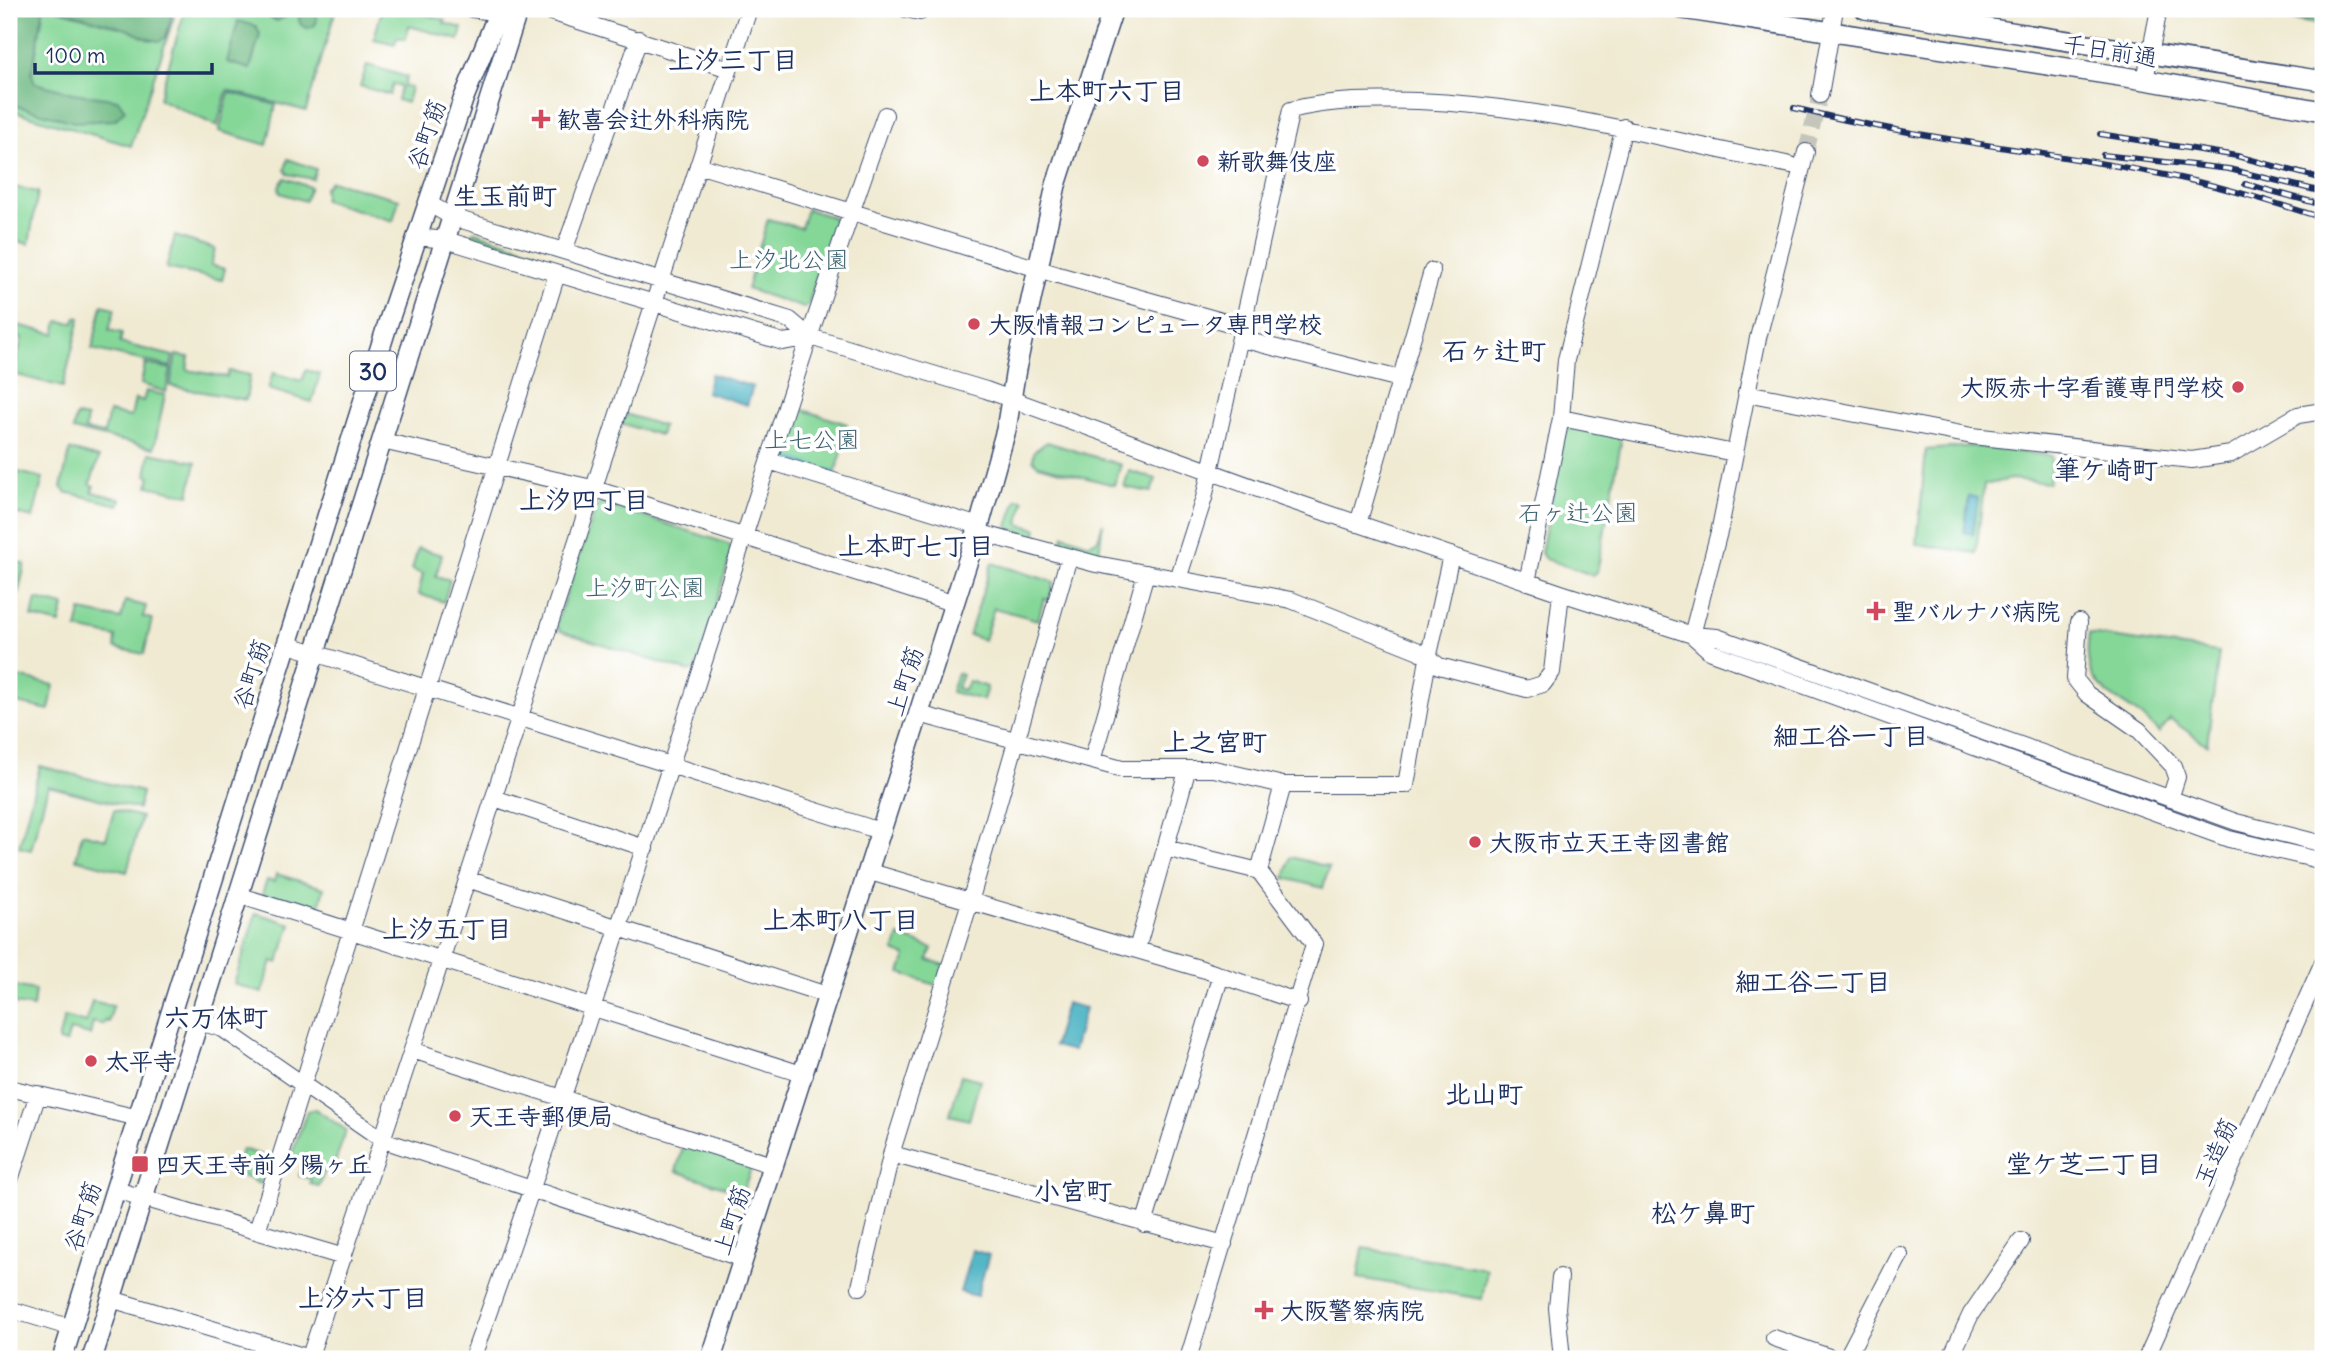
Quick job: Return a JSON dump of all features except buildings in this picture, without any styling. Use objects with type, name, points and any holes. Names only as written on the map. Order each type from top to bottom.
[{"type":"main road","name":"谷町筋","points":[[62,1359],[286,644],[463,100],[486,9]]},
{"type":"main road","name":"谷町筋","points":[[92,1359],[518,9]]},
{"type":"main road","name":"30","points":[[486,109],[527,9]]},
{"type":"main road","name":"上町筋","points":[[711,1359],[805,1075],[867,871],[978,529],[1006,430],[1056,185],[1113,9]]},
{"type":"main road","name":"千日前通","points":[[1682,9],[2145,80],[2323,111]]},
{"type":"main road","name":"千日前通","points":[[1865,9],[2323,81]]},
{"type":"street","points":[[541,9],[729,69]]},
{"type":"street","points":[[111,1299],[310,1359],[749,9]]},
{"type":"street","points":[[1820,95],[1835,9]]},
{"type":"street","points":[[2145,80],[2159,9]]},
{"type":"street","points":[[564,251],[639,39]]},
{"type":"street","points":[[1178,579],[1209,471],[1291,110],[1329,100],[1445,102],[1513,107],[1624,127],[1791,165]]},
{"type":"street","points":[[472,1359],[593,1008],[769,461],[885,115]]},
{"type":"street","points":[[1527,582],[1561,418],[1569,348],[1624,127]]},
{"type":"street","points":[[1692,635],[1720,528],[1746,393],[1806,152]]},
{"type":"street","points":[[698,165],[1400,379]]},
{"type":"street","points":[[428,203],[452,217],[790,320],[810,337],[1011,400],[1527,582],[1692,635],[1717,637],[2235,822],[2323,844]]},
{"type":"street","points":[[417,237],[446,240],[783,342],[810,337]]},
{"type":"street","points":[[1358,524],[1433,271]]},
{"type":"street","points":[[257,1231],[557,274]]},
{"type":"street","points":[[1746,393],[1972,436],[2192,460],[2231,454],[2298,415],[2323,411]]},
{"type":"street","points":[[1561,418],[1734,453]]},
{"type":"street","points":[[382,441],[592,488],[954,604]]},
{"type":"street","points":[[769,461],[1069,557],[1291,600],[1419,651],[1439,666],[1527,689],[1543,684],[1552,672],[1561,593]]},
{"type":"street","points":[[919,714],[1122,769],[1214,769],[1283,785],[1406,785],[1428,659],[1451,555]]},
{"type":"street","points":[[860,1287],[892,1151],[971,902],[1069,557]]},
{"type":"street","points":[[1092,761],[1146,573]]},
{"type":"street","points":[[2079,622],[2075,679],[2087,694],[2139,730],[2173,766],[2177,777],[2170,799]]},
{"type":"street","points":[[1692,635],[1711,652],[2002,759],[2229,839],[2323,861]]},
{"type":"street","points":[[286,644],[880,831]]},
{"type":"street","points":[[1137,949],[1187,771]]},
{"type":"street","points":[[1259,871],[1283,785]]},
{"type":"street","points":[[494,798],[645,848]]},
{"type":"street","points":[[1164,848],[1259,871],[1314,944],[1299,1002],[1188,1359]]},
{"type":"street","points":[[867,871],[1137,949],[1299,1002]]},
{"type":"street","points":[[467,879],[830,996]]},
{"type":"street","points":[[238,895],[805,1075]]},
{"type":"street","name":"玉造筋","points":[[2146,1359],[2323,962]]},
{"type":"street","points":[[1144,1224],[1221,975]]},
{"type":"street","points":[[171,1013],[223,1029],[383,1140],[531,1191],[744,1259]]},
{"type":"street","points":[[412,1050],[775,1166]]},
{"type":"street","points":[[9,1088],[139,1118]]},
{"type":"street","points":[[9,1183],[38,1094]]},
{"type":"street","points":[[892,1151],[899,1156],[1224,1244]]},
{"type":"street","points":[[116,1190],[344,1257]]},
{"type":"street","points":[[1950,1359],[1971,1314],[2021,1241]]},
{"type":"street","points":[[1846,1359],[1900,1255]]},
{"type":"street","points":[[1560,1277],[1557,1308],[1562,1359]]},
{"type":"street","points":[[9,1309],[72,1328]]},
{"type":"street","points":[[1774,1338],[1835,1359]]},
{"type":"green space","points":[[9,9],[136,9],[174,17],[131,146],[9,110]]},
{"type":"green space","points":[[9,9],[42,9],[32,74],[35,83],[73,93],[118,100],[125,110],[115,120],[74,122],[9,104]]},
{"type":"green space","points":[[56,9],[149,9],[166,14],[173,9],[166,37],[160,41]]},
{"type":"green space","points":[[185,9],[336,9],[306,111],[227,90],[217,126],[159,99]]},
{"type":"green space","points":[[267,9],[284,9],[287,16],[277,21],[269,17]]},
{"type":"green space","points":[[382,9],[406,9],[445,20],[444,23],[462,28],[459,40],[409,26],[405,39],[397,37],[395,44],[374,39]]},
{"type":"green space","points":[[2224,9],[2277,9],[2293,13],[2299,9],[2323,9],[2323,25]]},
{"type":"green space","points":[[308,10],[314,13],[317,19],[314,25],[308,28],[302,25],[299,19],[302,13]]},
{"type":"green space","points":[[238,21],[256,26],[260,34],[250,69],[227,62]]},
{"type":"green space","points":[[367,65],[407,77],[404,86],[411,88],[407,103],[397,100],[401,86],[393,84],[390,95],[360,86]]},
{"type":"green space","points":[[229,92],[276,105],[267,145],[219,131]]},
{"type":"green space","points":[[288,159],[316,169],[313,179],[288,174],[285,170]]},
{"type":"green space","points":[[285,178],[310,187],[305,201],[280,193],[279,186]]},
{"type":"green space","points":[[331,181],[399,199],[393,221],[324,200],[324,188]]},
{"type":"green space","points":[[9,186],[38,192],[29,244],[9,239]]},
{"type":"green space","name":"上汐北公園","points":[[807,209],[835,218],[808,306],[804,308],[747,289],[768,219],[801,228]]},
{"type":"green space","points":[[474,232],[535,251],[534,255],[472,236]]},
{"type":"green space","points":[[175,236],[215,249],[211,265],[225,269],[222,280],[166,268]]},
{"type":"green space","points":[[102,305],[115,308],[109,330],[122,333],[120,343],[173,356],[171,367],[92,349]]},
{"type":"green space","points":[[76,317],[80,318],[63,387],[13,374],[22,338],[9,334],[9,323],[55,334],[58,321],[74,323]]},
{"type":"green space","points":[[176,355],[189,357],[187,370],[227,377],[229,371],[250,375],[246,400],[170,386]]},
{"type":"green space","points":[[145,364],[171,369],[166,392],[141,384]]},
{"type":"green space","points":[[306,370],[320,374],[312,402],[268,389],[273,373],[302,381]]},
{"type":"green space","points":[[146,391],[165,395],[154,448],[73,430],[76,416],[87,418],[85,430],[104,434],[109,412],[131,417],[135,399],[143,401]]},
{"type":"green space","name":"上七公園","points":[[794,407],[847,424],[844,435],[847,437],[835,474],[781,457],[780,452]]},
{"type":"green space","points":[[625,414],[663,426],[660,435],[622,424]]},
{"type":"green space","name":"石ヶ辻公園","points":[[1574,426],[1617,435],[1621,443],[1597,572],[1592,575],[1545,559],[1541,553],[1564,432]]},
{"type":"green space","points":[[1047,442],[1121,465],[1114,485],[1038,465],[1033,460],[1034,451]]},
{"type":"green space","points":[[1972,446],[2052,456],[2049,483],[2011,479],[1984,485],[1976,553],[1917,544],[1926,450]]},
{"type":"green space","points":[[70,450],[99,458],[90,484],[94,486],[92,492],[121,499],[119,505],[65,492],[61,487]]},
{"type":"green space","points":[[150,453],[196,462],[189,495],[148,486],[150,476],[146,475]]},
{"type":"green space","points":[[1129,471],[1156,479],[1151,492],[1124,487]]},
{"type":"green space","points":[[18,472],[43,478],[33,518],[9,512],[9,473],[17,475]]},
{"type":"green space","points":[[1017,499],[1024,500],[1019,524],[1037,529],[1035,536],[1010,529],[1008,526]]},
{"type":"green space","name":"上汐町公園","points":[[603,503],[729,544],[732,551],[696,669],[690,672],[560,631],[556,624],[596,507]]},
{"type":"green space","points":[[1103,523],[1099,553],[1043,539],[1062,542],[1064,535],[1089,544],[1098,539]]},
{"type":"green space","points":[[418,548],[442,555],[436,576],[450,580],[444,602],[418,594],[423,574],[412,570]]},
{"type":"green space","points":[[9,560],[25,564],[18,595],[9,593]]},
{"type":"green space","points":[[992,563],[1054,582],[1049,600],[1044,599],[1038,620],[994,608],[984,640],[969,635]]},
{"type":"green space","points":[[36,599],[64,606],[60,624],[32,617]]},
{"type":"green space","points":[[125,601],[146,606],[143,617],[152,619],[144,654],[115,648],[116,637],[77,629],[81,611],[121,619]]},
{"type":"green space","points":[[2089,634],[2219,652],[2207,745],[2170,719],[2159,733],[2146,720],[2107,693],[2091,672],[2088,656]]},
{"type":"green space","points":[[957,673],[962,675],[957,688],[963,690],[969,681],[987,687],[983,700],[951,692]]},
{"type":"green space","points":[[18,677],[54,685],[49,710],[17,703],[13,697]]},
{"type":"green space","points":[[40,766],[142,792],[138,809],[48,786],[31,850],[19,847]]},
{"type":"green space","points":[[114,810],[141,817],[127,872],[76,859],[82,833],[106,839]]},
{"type":"green space","points":[[1291,857],[1329,867],[1323,888],[1285,878]]},
{"type":"green space","points":[[276,874],[324,888],[318,911],[262,894],[267,880],[274,882]]},
{"type":"green space","points":[[256,913],[291,924],[278,963],[272,961],[262,993],[234,984]]},
{"type":"green space","points":[[899,936],[932,948],[928,960],[945,965],[938,986],[900,973],[906,956],[894,951]]},
{"type":"green space","points":[[9,985],[35,990],[33,1007],[9,1003]]},
{"type":"green space","points":[[92,1001],[113,1006],[109,1022],[105,1021],[104,1025],[93,1022],[90,1035],[70,1030],[66,1043],[58,1041],[64,1017],[86,1023]]},
{"type":"green space","points":[[961,1075],[980,1080],[969,1120],[950,1115]]},
{"type":"green space","points":[[315,1109],[346,1130],[332,1172],[325,1170],[319,1186],[310,1184],[311,1179],[299,1176],[304,1160],[291,1156],[307,1111]]},
{"type":"green space","points":[[684,1144],[751,1169],[742,1193],[676,1171]]},
{"type":"green space","points":[[242,1149],[268,1157],[260,1184],[234,1172]]},
{"type":"green space","points":[[1363,1248],[1487,1269],[1482,1299],[1358,1278]]},
{"type":"green space","points":[[1785,1347],[1818,1359],[1770,1359],[1778,1349]]},
{"type":"water","points":[[711,374],[753,387],[747,405],[706,392]]},
{"type":"water","points":[[1969,496],[1978,498],[1973,534],[1964,532]]},
{"type":"water","points":[[1066,1003],[1085,1008],[1073,1051],[1054,1046]]},
{"type":"water","points":[[972,1250],[989,1255],[977,1296],[960,1292]]},
{"type":"waterway","points":[[795,407],[780,452],[782,456],[835,473]]},
{"type":"tunnel","points":[[1806,152],[1820,95]]},
{"type":"railway","points":[[1794,108],[1886,128],[2185,179],[2323,218]]},
{"type":"railway","points":[[2100,134],[2237,156],[2323,179]]},
{"type":"railway","points":[[2103,155],[2229,169],[2323,192]]},
{"type":"railway","points":[[2245,184],[2323,205]]},
{"type":"place","name":"歓喜会辻外科病院","points":[[541,119]]},
{"type":"place","name":"新歌舞伎座","points":[[1203,161]]},
{"type":"place","name":"大阪情報コンピュータ専門学校","points":[[974,324]]},
{"type":"place","name":"大阪赤十字看護専門学校","points":[[2238,387]]},
{"type":"place","name":"聖バルナバ病院","points":[[1876,611]]},
{"type":"place","name":"大阪市立天王寺図書館","points":[[1475,842]]},
{"type":"place","name":"太平寺","points":[[91,1061]]},
{"type":"place","name":"天王寺郵便局","points":[[455,1116]]},
{"type":"place","name":"四天王寺前夕陽ヶ丘","points":[[140,1164]]},
{"type":"place","name":"大阪警察病院","points":[[1264,1310]]},
{"type":"district","name":"上汐三丁目","points":[[733,59]]},
{"type":"district","name":"上本町六丁目","points":[[1107,90]]},
{"type":"district","name":"生玉前町","points":[[505,195]]},
{"type":"district","name":"石ヶ辻町","points":[[1494,350]]},
{"type":"district","name":"筆ケ崎町","points":[[2106,469]]},
{"type":"district","name":"上汐四丁目","points":[[584,499]]},
{"type":"district","name":"上本町七丁目","points":[[916,545]]},
{"type":"district","name":"細工谷一丁目","points":[[1851,735]]},
{"type":"district","name":"上之宮町","points":[[1215,741]]},
{"type":"district","name":"上本町八丁目","points":[[841,919]]},
{"type":"district","name":"上汐五丁目","points":[[447,928]]},
{"type":"district","name":"細工谷二丁目","points":[[1813,981]]},
{"type":"district","name":"六万体町","points":[[216,1017]]},
{"type":"district","name":"北山町","points":[[1484,1093]]},
{"type":"district","name":"堂ケ芝二丁目","points":[[2084,1163]]},
{"type":"district","name":"小宮町","points":[[1073,1190]]},
{"type":"district","name":"松ケ鼻町","points":[[1703,1212]]},
{"type":"district","name":"上汐六丁目","points":[[363,1297]]}]
